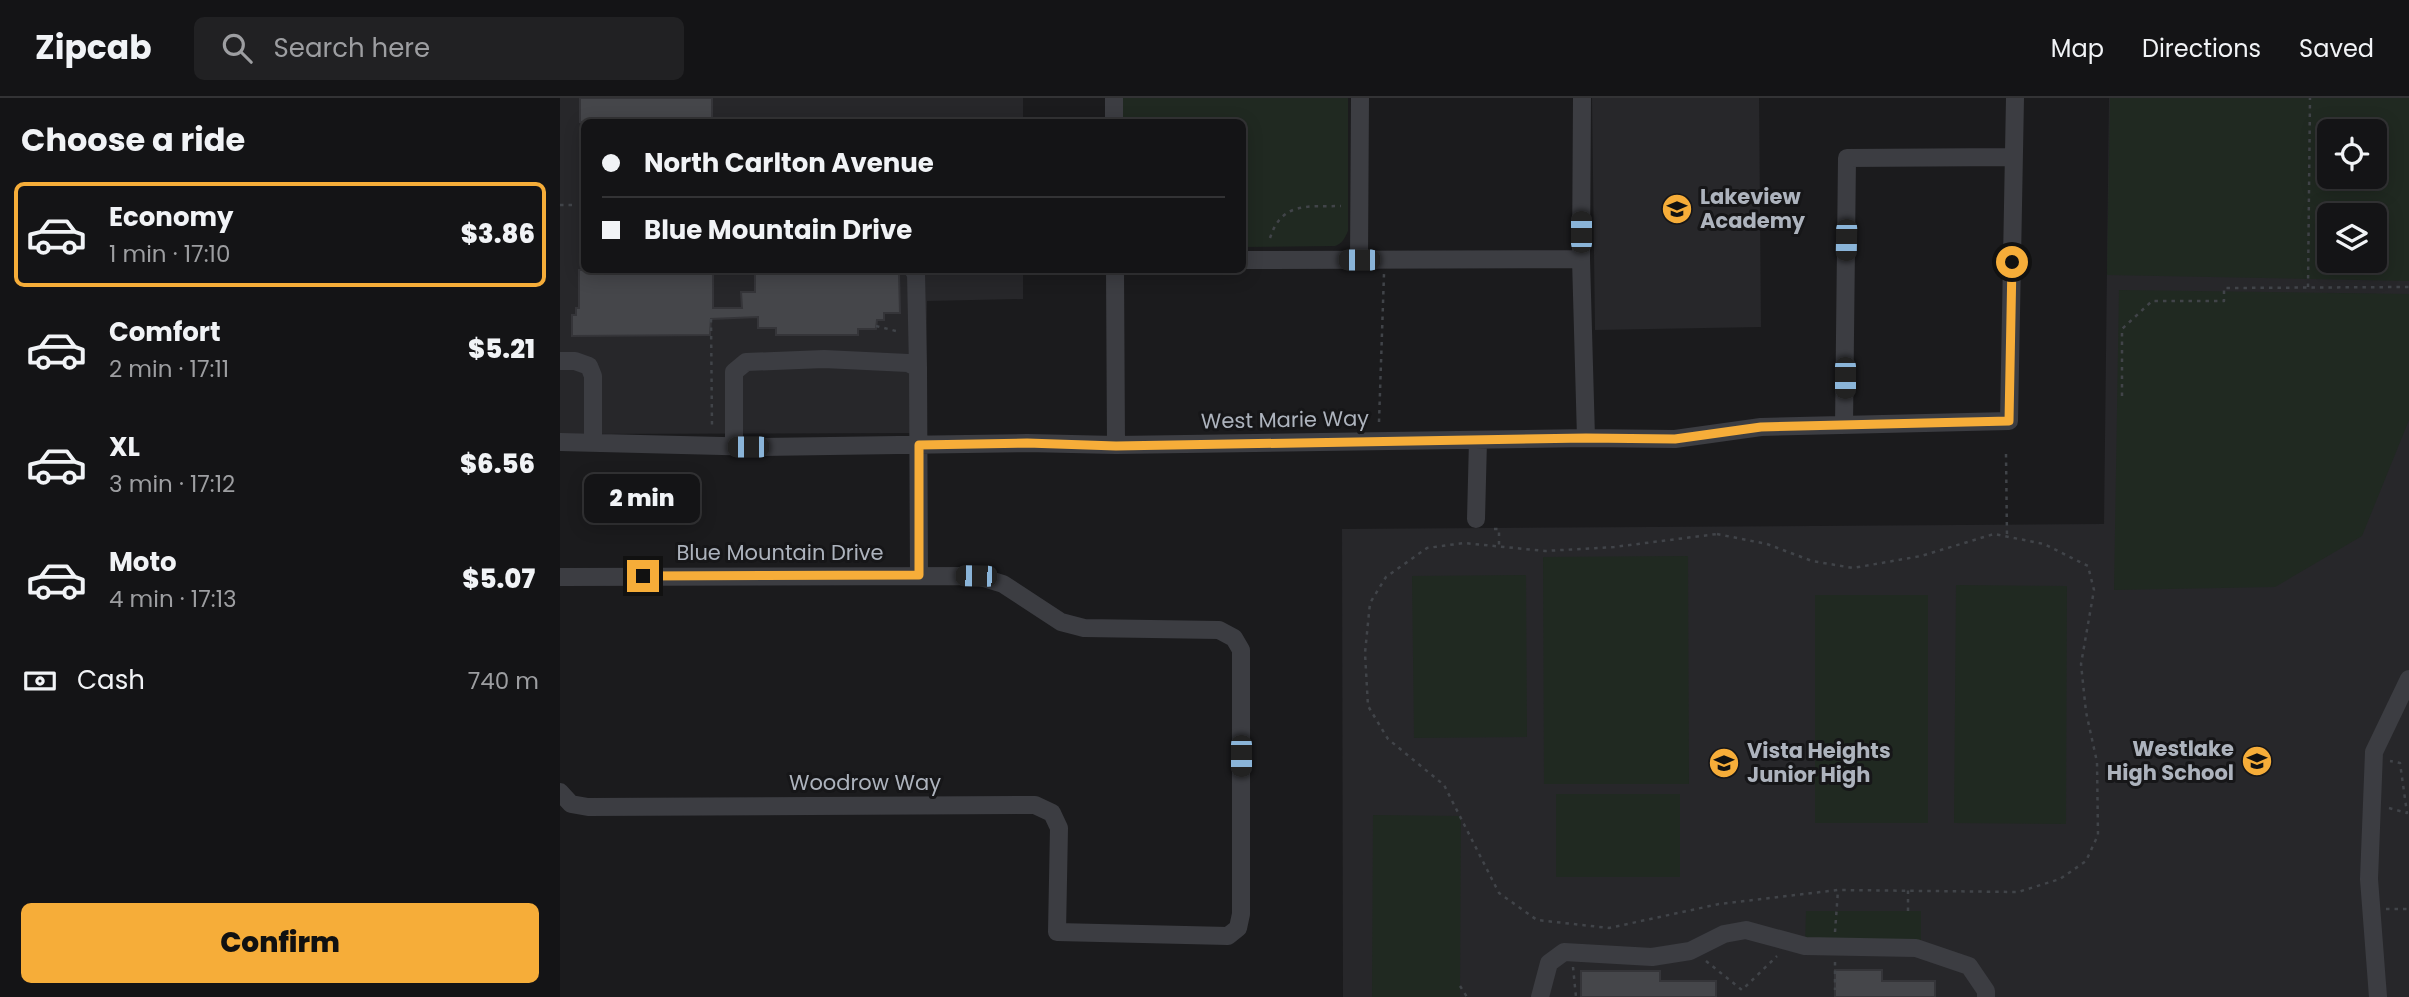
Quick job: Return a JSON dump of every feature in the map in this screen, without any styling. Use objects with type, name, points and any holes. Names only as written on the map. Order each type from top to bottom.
[{"type":"street","points":[[1114,98],[1114,119]]},
{"type":"street","points":[[1359,260],[1360,98]]},
{"type":"street","points":[[1582,98],[1581,259],[1586,438]]},
{"type":"street","points":[[1844,425],[1847,158],[2014,157],[2015,98]]},
{"type":"street","name":"West Marie Way","points":[[560,442],[734,447],[1027,443],[1116,446],[1586,438],[1675,439],[1761,427],[2009,421],[2014,157]]},
{"type":"street","points":[[1246,260],[1581,259]]},
{"type":"street","points":[[916,273],[919,575]]},
{"type":"street","points":[[1115,273],[1116,446]]},
{"type":"street","points":[[734,447],[734,372],[746,362],[835,359],[908,363],[918,368]]},
{"type":"street","points":[[560,361],[575,361],[589,366],[593,376],[593,442]]},
{"type":"street","points":[[1476,519],[1478,440]]},
{"type":"street","name":"Blue Mountain Drive","points":[[560,577],[976,576],[1003,584],[1061,622],[1084,628],[1219,630],[1234,638],[1241,650],[1241,914],[1238,928],[1228,936],[1057,933]]},
{"type":"street","points":[[2378,997],[2369,879],[2374,752],[2409,679]]},
{"type":"street","name":"Woodrow Way","points":[[560,792],[571,804],[588,807],[1035,805],[1052,813],[1059,828],[1057,933]]},
{"type":"street","points":[[1540,997],[1549,963],[1564,952],[1652,957],[1693,950],[1724,934],[1746,930],[1834,954],[1916,948],[1969,966],[1986,991],[1986,997]]},
{"type":"path","points":[[2308,287],[2309,98]]},
{"type":"path","points":[[560,205],[576,205]]},
{"type":"path","points":[[1270,238],[1279,220],[1288,211],[1299,207],[1341,206]]},
{"type":"path","points":[[1379,422],[1384,274]]},
{"type":"path","points":[[2122,396],[2122,329],[2152,301],[2224,300],[2224,288],[2409,286]]},
{"type":"path","points":[[711,319],[712,426]]},
{"type":"path","points":[[876,326],[908,334]]},
{"type":"path","points":[[2006,454],[2007,537]]},
{"type":"path","points":[[1494,529],[1499,529],[1499,546]]},
{"type":"path","points":[[1717,534],[1767,544],[1812,561],[1853,568],[1921,556],[1994,534],[2045,544],[2088,566],[2094,590],[2081,664],[2086,712],[2097,762],[2098,835],[2086,861],[2060,879],[2018,892],[1838,890],[1719,904],[1609,928],[1537,920],[1499,893],[1444,785],[1388,739],[1368,706],[1365,653],[1370,603],[1385,577],[1427,548],[1464,543],[1499,546],[1545,551],[1614,547],[1717,534]]},
{"type":"path","points":[[2383,807],[2407,813],[2400,763],[2390,761]]},
{"type":"path","points":[[1835,990],[1838,890]]},
{"type":"path","points":[[1908,890],[1908,911]]},
{"type":"path","points":[[2383,909],[2409,909]]},
{"type":"path","points":[[1693,950],[1742,990],[1792,943]]},
{"type":"path","points":[[1572,963],[1576,997]]},
{"type":"path","points":[[1460,986],[1467,997]]},
{"type":"shaded area","points":[[560,98],[1023,98],[1023,119],[581,119],[581,273],[1023,273],[1023,299],[927,301],[926,433],[560,434]]},
{"type":"shaded area","points":[[1121,98],[1348,98],[1348,231],[1340,244],[1335,246],[1246,247],[1246,119],[1121,119]]},
{"type":"shaded area","name":"Lakeview Academy","points":[[1592,98],[1759,98],[1761,327],[1595,330]]},
{"type":"shaded area","points":[[2109,98],[2409,98],[2409,997],[1343,997],[1342,529],[2104,524]]},
{"type":"shaded area","points":[[2110,98],[2409,98],[2409,281],[2107,275]]},
{"type":"shaded area","points":[[2119,290],[2409,294],[2409,420],[2362,536],[2275,587],[2114,590]]},
{"type":"shaded area","points":[[1688,556],[1689,784],[1544,784],[1543,557]]},
{"type":"shaded area","points":[[1526,575],[1527,737],[1414,738],[1412,576]]},
{"type":"shaded area","points":[[1956,585],[2067,586],[2066,824],[1954,823]]},
{"type":"shaded area","points":[[1815,595],[1928,595],[1928,823],[1815,823]]},
{"type":"shaded area","points":[[1556,794],[1680,794],[1680,877],[1556,877]]},
{"type":"shaded area","points":[[1373,815],[1461,816],[1460,997],[1372,997]]},
{"type":"shaded area","points":[[1806,911],[1921,911],[1921,946],[1805,946]]},
{"type":"building","points":[[580,98],[712,98],[712,119],[581,119],[580,122]]},
{"type":"building","points":[[579,270],[581,273],[713,273],[713,308],[742,308],[741,292],[755,292],[755,273],[899,273],[900,313],[884,313],[884,320],[877,320],[876,329],[858,329],[858,335],[776,335],[776,328],[758,328],[758,317],[711,319],[710,335],[572,336],[572,315],[576,315],[576,308],[579,308]]},
{"type":"building","points":[[1835,970],[1882,970],[1882,981],[1935,981],[1935,997],[1835,997]]},
{"type":"building","points":[[1581,971],[1660,971],[1660,981],[1716,981],[1716,997],[1581,997]]},
{"type":"place","name":"Lakeview Academy","points":[[1677,209]]},
{"type":"place","name":"Westlake High School","points":[[2257,761]]},
{"type":"place","name":"Vista Heights Junior High","points":[[1724,763]]},
{"type":"route","points":[[643,576],[919,575],[919,445],[1027,443],[1116,446],[1586,438],[1675,439],[1761,427],[2009,421],[2012,262]]}]
